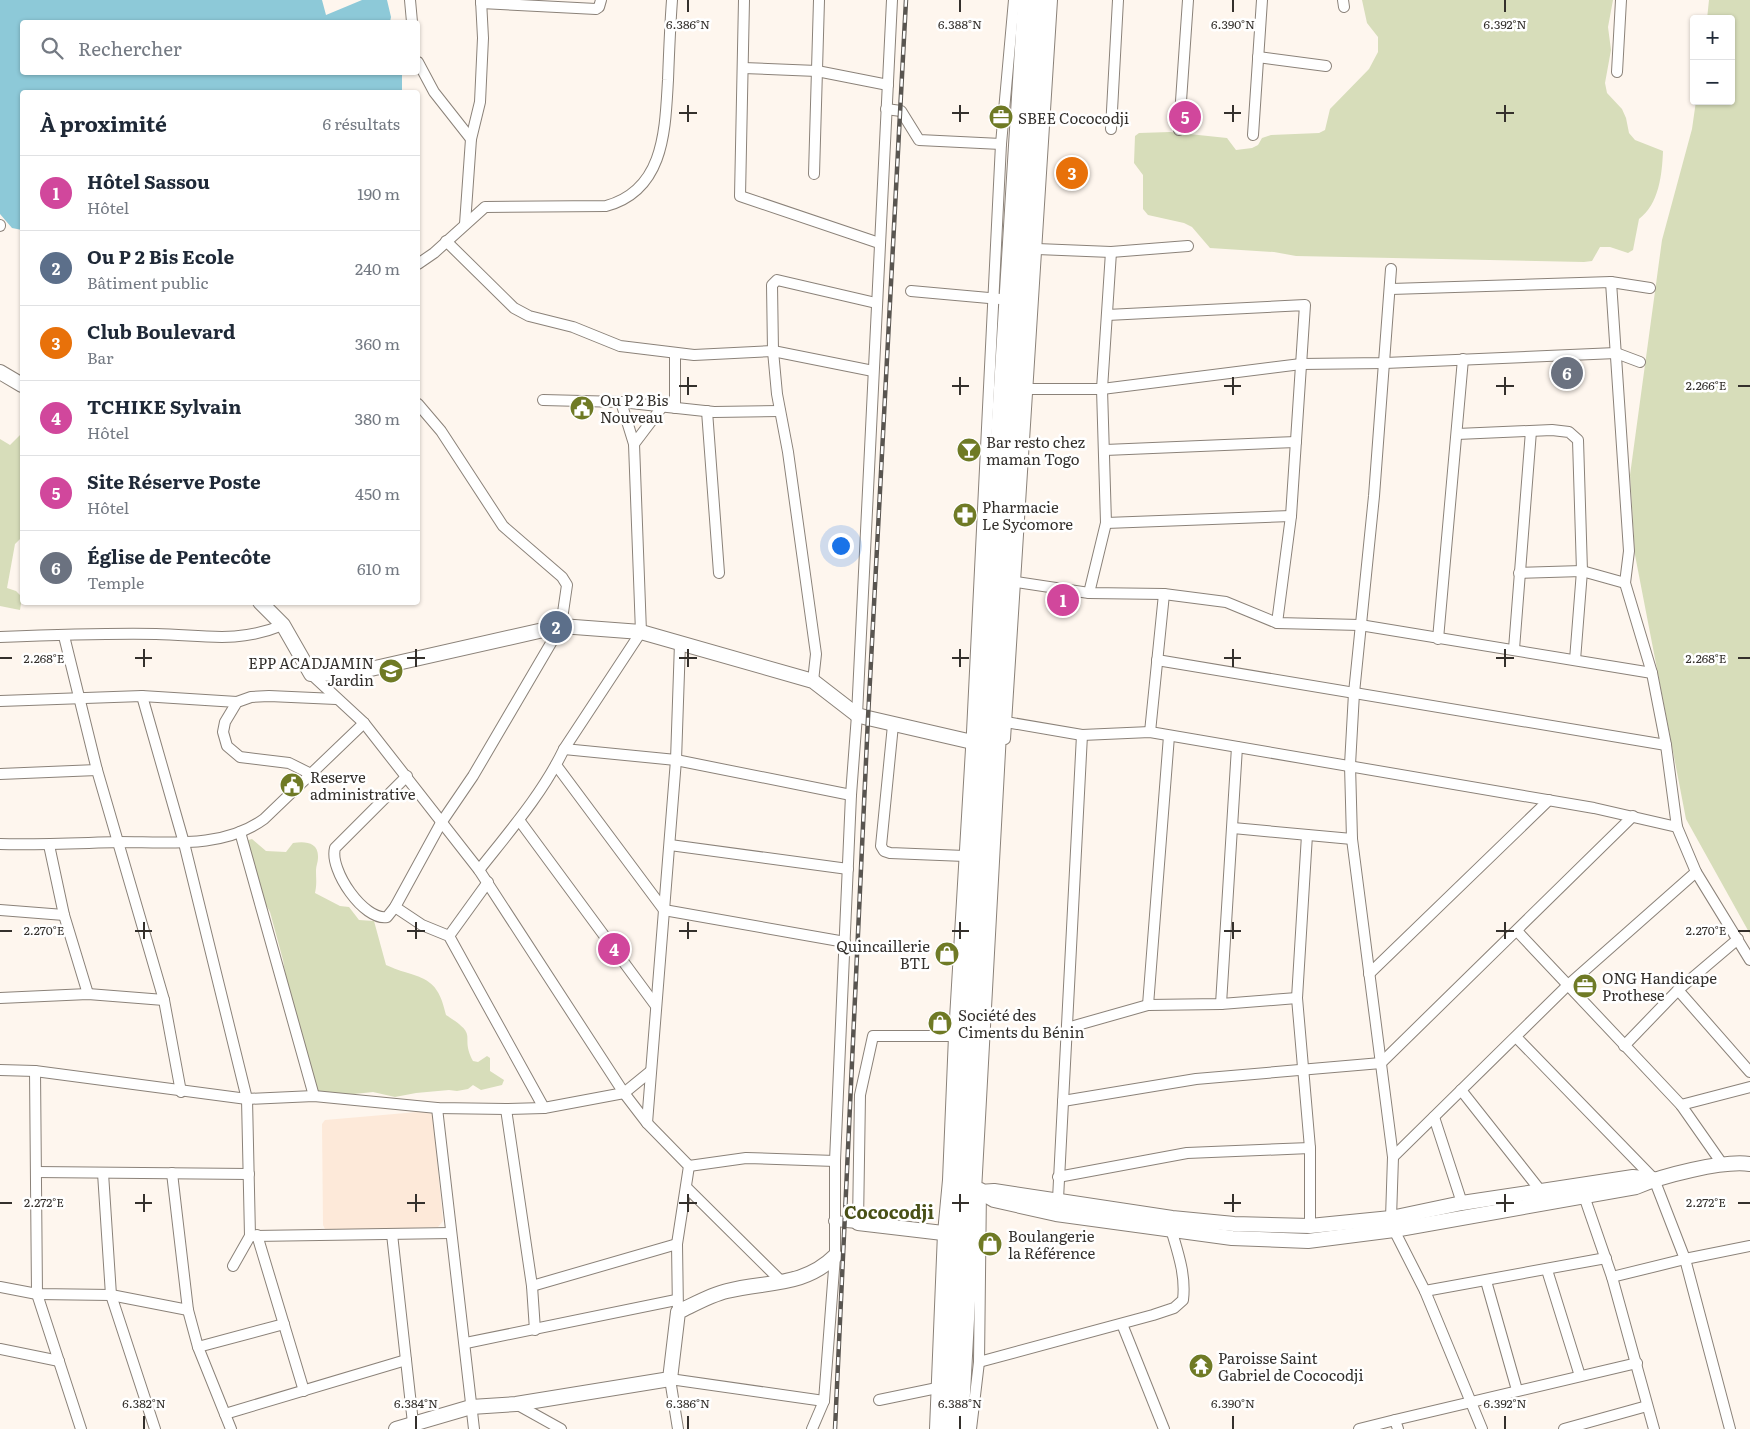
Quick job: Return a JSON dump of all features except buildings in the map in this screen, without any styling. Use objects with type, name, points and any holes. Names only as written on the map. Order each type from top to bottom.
[{"type":"highway","points":[[964,1191],[976,742],[1001,299],[1027,0]]},
{"type":"highway","points":[[945,1429],[955,1233],[964,1191],[1040,0]]},
{"type":"highway","points":[[955,1233],[959,1429]]},
{"type":"street","points":[[410,0],[412,20]]},
{"type":"street","points":[[465,224],[471,140],[481,94],[483,38],[481,1],[596,9],[601,4],[601,0]]},
{"type":"street","points":[[420,262],[486,207],[606,206],[619,203],[638,187],[650,174],[658,158],[665,131],[672,0]]},
{"type":"street","points":[[744,0],[740,196],[879,243]]},
{"type":"street","points":[[814,174],[819,0]]},
{"type":"street","points":[[812,1429],[824,1401],[834,1256],[835,1161],[851,795],[857,715],[892,0]]},
{"type":"street","points":[[911,291],[1001,299],[1001,144],[1014,0]]},
{"type":"street","points":[[935,1429],[937,1388],[955,1233],[964,1191],[1006,722],[1052,0]]},
{"type":"street","points":[[1111,129],[1118,0]]},
{"type":"street","points":[[1179,130],[1188,0]]},
{"type":"street","points":[[1253,135],[1262,0]]},
{"type":"street","points":[[1617,72],[1621,0]]},
{"type":"street","points":[[1258,57],[1326,66]]},
{"type":"street","points":[[420,66],[434,92],[471,140]]},
{"type":"street","points":[[743,68],[817,71],[888,85]]},
{"type":"street","points":[[886,109],[900,111],[920,140],[1001,144]]},
{"type":"street","points":[[446,241],[496,288],[510,305],[529,316],[573,327],[620,346],[675,354],[702,355],[773,351],[873,371]]},
{"type":"street","points":[[1036,249],[1111,252],[1188,246]]},
{"type":"street","points":[[1088,593],[1106,523],[1102,389],[1111,252]]},
{"type":"street","points":[[1392,269],[1354,693],[1350,765],[1352,839],[1393,1157],[1392,1224],[1425,1291],[1482,1429]]},
{"type":"street","points":[[813,681],[816,654],[773,351],[772,284],[777,280],[876,303]]},
{"type":"street","points":[[1391,289],[1610,282],[1650,288]]},
{"type":"street","points":[[1610,282],[1629,551],[1625,583],[1652,673],[1666,745],[1676,827],[1696,872],[1750,960]]},
{"type":"street","points":[[1107,315],[1305,305],[1291,516],[1277,623]]},
{"type":"street","points":[[1027,389],[1102,389],[1301,364],[1385,363],[1616,353],[1640,362]]},
{"type":"street","points":[[675,354],[675,408]]},
{"type":"street","points":[[1438,639],[1463,359]]},
{"type":"street","points":[[0,372],[20,384]]},
{"type":"street","points":[[543,400],[622,402],[707,411],[780,411]]},
{"type":"street","points":[[479,870],[518,820],[556,765],[564,749],[641,632],[634,444],[622,402]]},
{"type":"street","points":[[407,776],[335,848],[333,854],[339,876],[362,904],[379,917],[387,917],[396,908],[441,823],[473,776],[562,626],[567,585],[562,578],[503,526],[441,431],[420,406]]},
{"type":"street","points":[[634,444],[662,407]]},
{"type":"street","points":[[707,411],[718,573]]},
{"type":"street","points":[[1457,434],[1531,431],[1569,432],[1578,440],[1582,571],[1575,660]]},
{"type":"street","points":[[1514,649],[1531,431]]},
{"type":"street","points":[[1105,450],[1296,442]]},
{"type":"street","points":[[1106,523],[1291,516]]},
{"type":"street","points":[[1519,573],[1582,571],[1625,583]]},
{"type":"street","points":[[1016,582],[1088,593],[1164,594],[1226,602],[1277,623],[1360,625],[1652,673]]},
{"type":"street","points":[[1150,732],[1164,594]]},
{"type":"street","points":[[263,605],[283,625],[311,674],[364,723],[479,870],[624,1093],[647,1123],[689,1166]]},
{"type":"street","points":[[0,637],[154,634],[233,638],[266,632],[283,625]]},
{"type":"street","points":[[311,674],[353,673],[562,626],[641,632],[813,681],[857,715],[893,725],[976,742],[965,856],[954,1036],[978,1362],[971,1429]]},
{"type":"street","points":[[64,636],[97,770],[164,1000],[181,1092]]},
{"type":"street","points":[[647,1123],[676,760],[680,643]]},
{"type":"street","points":[[1157,660],[1666,745]]},
{"type":"street","points":[[0,701],[142,696],[237,702],[250,697],[269,696],[336,699]]},
{"type":"street","points":[[142,696],[184,843],[247,1099],[249,1174],[254,1235],[304,1391]]},
{"type":"street","points":[[237,702],[224,722],[224,738],[232,752],[240,757],[289,763],[311,774]]},
{"type":"street","points":[[1006,722],[1082,735],[1150,732],[1549,800],[1633,816],[1676,827]]},
{"type":"street","points":[[0,844],[184,843],[240,832],[253,827],[264,819],[364,723]]},
{"type":"street","points":[[893,725],[880,846],[884,851],[890,853],[965,856]]},
{"type":"street","points":[[1058,1200],[1082,735]]},
{"type":"street","points":[[1148,1005],[1169,736]]},
{"type":"street","points":[[1221,1004],[1238,747]]},
{"type":"street","points":[[564,749],[676,760],[851,795]]},
{"type":"street","points":[[556,765],[664,910],[845,942]]},
{"type":"street","points":[[0,774],[97,770]]},
{"type":"street","points":[[1369,974],[1549,800]]},
{"type":"street","points":[[1063,1101],[1196,1079],[1381,1063],[1633,816]]},
{"type":"street","points":[[518,820],[656,1006]]},
{"type":"street","points":[[1233,828],[1352,839]]},
{"type":"street","points":[[240,832],[314,1096]]},
{"type":"street","points":[[1307,835],[1297,998],[1310,1148],[1310,1226]]},
{"type":"street","points":[[49,845],[64,914],[88,994]]},
{"type":"street","points":[[670,845],[848,869]]},
{"type":"street","points":[[1393,1157],[1567,986],[1696,872]]},
{"type":"street","points":[[449,936],[488,882]]},
{"type":"street","points":[[396,908],[422,925],[449,936],[544,1108]]},
{"type":"street","points":[[0,910],[64,914]]},
{"type":"street","points":[[1517,931],[1567,986],[1681,1104],[1723,1165]]},
{"type":"street","points":[[1624,1046],[1678,990],[1738,939]]},
{"type":"street","points":[[1678,990],[1750,1072]]},
{"type":"street","points":[[0,998],[88,994],[164,1000]]},
{"type":"street","points":[[1067,1028],[1148,1005],[1221,1004],[1297,998]]},
{"type":"street","points":[[858,1223],[860,1095],[873,1036],[954,1036]]},
{"type":"street","points":[[1516,1037],[1654,1179],[1685,1259],[1730,1429]]},
{"type":"street","points":[[0,1070],[35,1072],[247,1099],[314,1096],[437,1108],[506,1109],[544,1108],[624,1093],[651,1071]]},
{"type":"street","points":[[35,1072],[37,1294],[81,1429]]},
{"type":"street","points":[[1681,1104],[1750,1087]]},
{"type":"street","points":[[1461,1090],[1540,1190]]},
{"type":"street","points":[[437,1108],[466,1343],[474,1429]]},
{"type":"street","points":[[506,1109],[532,1286],[535,1330]]},
{"type":"street","points":[[1434,1117],[1462,1203]]},
{"type":"street","points":[[1058,1177],[1187,1153],[1310,1148]]},
{"type":"street","points":[[689,1166],[746,1158],[835,1161]]},
{"type":"street","points":[[964,1191],[1056,1214],[1232,1238],[1308,1241],[1392,1224],[1636,1187],[1654,1179],[1723,1165],[1750,1164]]},
{"type":"street","points":[[678,1429],[670,1379],[677,1306],[677,1244],[689,1166]]},
{"type":"street","points":[[36,1172],[249,1174]]},
{"type":"street","points":[[104,1173],[111,1295],[155,1429]]},
{"type":"street","points":[[172,1174],[188,1310],[198,1348],[231,1429]]},
{"type":"street","points":[[964,1191],[994,1191],[1172,1218],[1234,1224],[1310,1226],[1392,1224],[1462,1203],[1633,1177],[1654,1179]]},
{"type":"street","points":[[686,1186],[783,1283]]},
{"type":"street","points":[[1584,1196],[1612,1277],[1654,1429]]},
{"type":"street","points":[[834,1221],[955,1233]]},
{"type":"street","points":[[978,1362],[1122,1324],[1174,1308],[1183,1300],[1184,1272],[1171,1229]]},
{"type":"street","points":[[254,1235],[451,1233]]},
{"type":"street","points":[[392,1234],[413,1424]]},
{"type":"street","points":[[233,1266],[254,1235]]},
{"type":"street","points":[[532,1286],[677,1244]]},
{"type":"street","points":[[1612,1277],[1685,1259],[1750,1246]]},
{"type":"street","points":[[466,1343],[677,1306],[726,1291],[783,1283],[822,1269],[834,1256]]},
{"type":"street","points":[[1425,1291],[1606,1258]]},
{"type":"street","points":[[1547,1270],[1580,1376]]},
{"type":"street","points":[[1486,1281],[1517,1390]]},
{"type":"street","points":[[0,1287],[37,1294],[111,1295],[188,1310]]},
{"type":"street","points":[[198,1348],[284,1324]]},
{"type":"street","points":[[1122,1324],[1164,1429]]},
{"type":"street","points":[[0,1349],[59,1361]]},
{"type":"street","points":[[225,1414],[406,1360]]},
{"type":"street","points":[[1359,1429],[1396,1424],[1470,1401],[1637,1363]]},
{"type":"street","points":[[396,1429],[471,1407],[516,1404],[670,1379],[824,1401]]},
{"type":"street","points":[[879,1400],[937,1388]]},
{"type":"street","points":[[516,1404],[561,1429]]},
{"type":"street","points":[[1564,1429],[1647,1406]]},
{"type":"shaded area","points":[[429,1111],[433,1116],[443,1221],[438,1227],[326,1231],[323,1225],[322,1124],[325,1120]]},
{"type":"green space","points":[[1362,0],[1613,0],[1608,27],[1611,50],[1605,83],[1607,93],[1622,109],[1629,133],[1635,140],[1663,151],[1662,170],[1658,188],[1651,205],[1639,219],[1633,250],[1628,253],[1610,247],[1600,247],[1592,261],[1584,262],[1296,256],[1274,252],[1210,248],[1192,227],[1184,223],[1148,215],[1143,209],[1143,175],[1134,163],[1135,136],[1139,133],[1170,132],[1227,138],[1236,150],[1252,148],[1258,145],[1262,138],[1271,135],[1319,133],[1325,130],[1330,109],[1369,69],[1378,52],[1378,37],[1367,23]]},
{"type":"green space","points":[[1709,0],[1750,0],[1750,934],[1686,819],[1635,555],[1630,475],[1662,240],[1692,129],[1695,105],[1735,105],[1735,15],[1707,15]]},
{"type":"green space","points":[[20,435],[20,539],[15,544],[7,588],[16,591],[20,595],[20,610],[0,606],[0,439],[10,445]]},
{"type":"green space","points":[[252,839],[266,851],[286,852],[293,843],[298,842],[314,846],[318,853],[315,893],[340,906],[349,907],[359,920],[374,921],[386,965],[417,976],[432,984],[442,1001],[446,1015],[457,1022],[466,1032],[469,1052],[473,1061],[478,1062],[487,1056],[490,1058],[490,1071],[504,1080],[502,1085],[481,1090],[473,1085],[468,1089],[457,1091],[416,1093],[395,1097],[373,1092],[354,1094],[345,1098],[319,1092],[314,1085],[311,1067],[297,1027],[297,1015],[286,979],[270,912],[259,892],[245,841]]},
{"type":"water","points":[[0,0],[322,0],[326,15],[362,0],[387,0],[390,20],[20,20],[20,75],[402,75],[402,90],[20,90],[20,230],[12,228],[0,214]]},
{"type":"railway","points":[[835,1429],[868,718],[906,0]]},
{"type":"place","name":"SBEE Cococodji","points":[[1001,117]]},
{"type":"place","name":"Site Réserve Poste","points":[[1185,117]]},
{"type":"place","name":"Club Boulevard","points":[[1072,173]]},
{"type":"place","name":"Église de Pentecôte","points":[[1567,373]]},
{"type":"place","name":"Ou P 2 Bis Nouveau","points":[[582,408]]},
{"type":"place","name":"Bar resto chez maman Togo","points":[[969,450]]},
{"type":"place","name":"Pharmacie Le Sycomore","points":[[965,515]]},
{"type":"place","name":"Hôtel Sassou","points":[[1063,600]]},
{"type":"place","name":"Ou P 2 Bis Ecole","points":[[556,627]]},
{"type":"place","name":"EPP ACADJAMIN Jardin","points":[[391,671]]},
{"type":"place","name":"Reserve administrative","points":[[292,785]]},
{"type":"place","name":"TCHIKE Sylvain","points":[[614,949]]},
{"type":"place","name":"Quincaillerie BTL","points":[[947,954]]},
{"type":"place","name":"ONG Handicape Prothese","points":[[1585,986]]},
{"type":"place","name":"Société des Ciments du Bénin","points":[[940,1023]]},
{"type":"place","name":"Boulangerie la Référence","points":[[990,1244]]},
{"type":"place","name":"Paroisse Saint Gabriel de Cococodji","points":[[1201,1366]]},
{"type":"district","name":"Cococodji","points":[[889,1211]]}]
